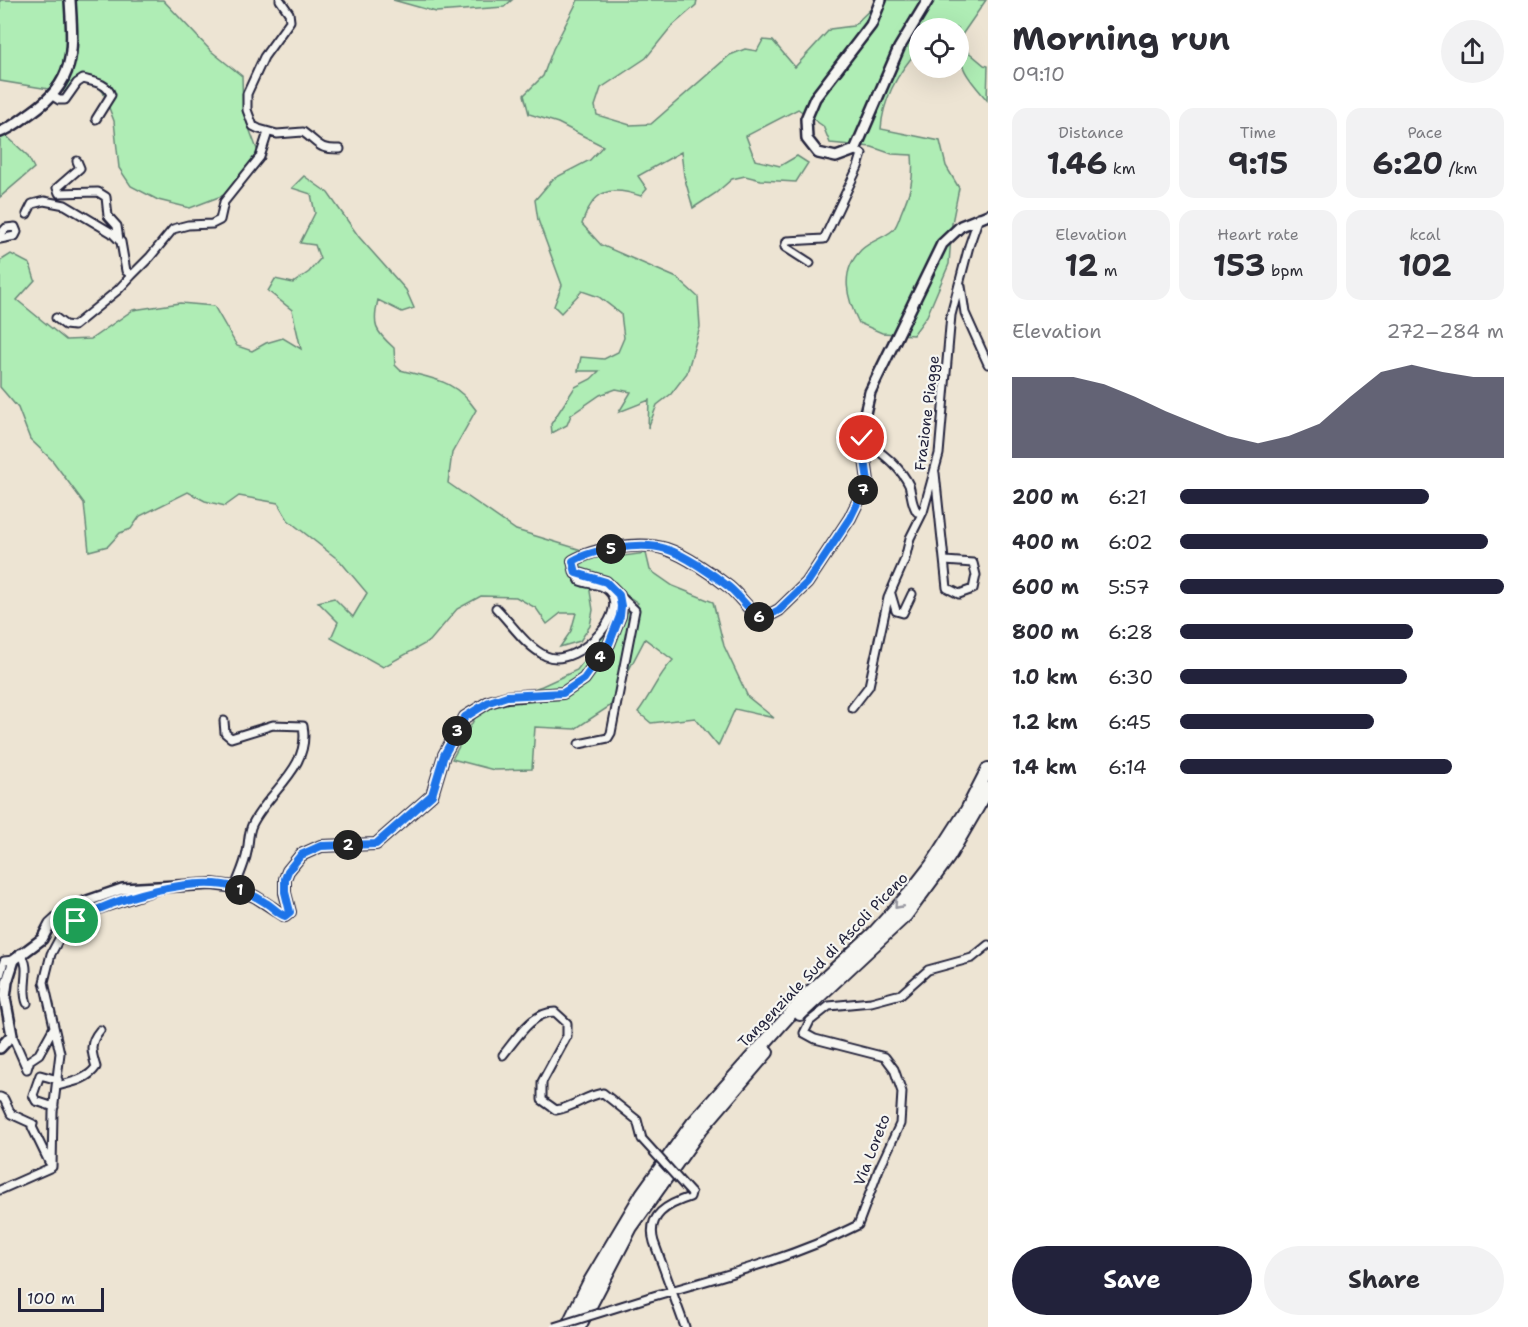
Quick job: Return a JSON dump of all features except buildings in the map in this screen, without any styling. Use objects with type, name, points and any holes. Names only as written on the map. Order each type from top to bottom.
[{"type":"highway","name":"Tangenziale Sud di Ascoli Piceno","points":[[593,1284],[642,1194],[693,1123],[808,994],[872,935],[910,892],[931,866],[988,769]]},
{"type":"highway","name":"Tangenziale Sud di Ascoli Piceno","points":[[593,1284],[700,1130],[809,1004],[906,915],[948,858],[988,789]]},
{"type":"highway","points":[[567,1327],[593,1284]]},
{"type":"highway","points":[[579,1327],[593,1284]]},
{"type":"street","points":[[0,132],[41,106],[64,82],[72,54],[70,0]]},
{"type":"street","points":[[280,0],[289,13],[290,21],[264,57],[247,94],[247,110],[251,122],[259,129],[277,134],[303,132],[321,148],[328,151],[340,149]]},
{"type":"street","points":[[881,0],[871,25],[815,98],[806,119],[807,139],[818,153],[836,157],[855,150],[899,48],[928,0]]},
{"type":"street","points":[[51,95],[59,100],[65,100],[77,83],[83,79],[99,82],[109,89],[111,95],[96,119]]},
{"type":"street","points":[[56,318],[65,325],[74,326],[118,290],[150,257],[172,229],[188,225],[212,224],[220,220],[224,202],[260,157],[268,132]]},
{"type":"street","points":[[810,263],[785,247],[787,241],[824,239],[858,167],[862,154],[855,150]]},
{"type":"street","points":[[77,161],[80,168],[57,188],[59,193],[98,192],[105,197],[108,216],[117,226],[126,271],[132,274]]},
{"type":"street","points":[[27,214],[32,204],[38,202],[65,205],[112,233],[119,240]]},
{"type":"street","points":[[496,608],[523,638],[542,654],[560,659],[573,656],[604,629],[614,605],[611,595],[603,587],[580,581],[573,561],[601,549],[649,546],[667,549],[727,585],[754,614],[762,619],[770,616],[807,583],[850,518],[868,481],[861,430],[870,393],[942,244],[961,226],[984,216]]},
{"type":"street","name":"Frazione Piagge","points":[[862,438],[898,468],[909,486],[911,502],[917,512],[923,513],[935,470],[943,424],[951,315],[963,269],[984,216]]},
{"type":"street","points":[[963,269],[960,291],[965,313],[988,364]]},
{"type":"street","points":[[935,470],[947,588],[959,594],[973,589],[976,575],[973,563],[945,561]]},
{"type":"street","points":[[852,708],[869,686],[885,609],[905,559],[910,538],[923,513]]},
{"type":"street","points":[[576,573],[606,582],[635,610],[611,733],[608,738],[579,744]]},
{"type":"street","points":[[891,594],[896,611],[903,613],[912,594]]},
{"type":"street","points":[[0,975],[4,961],[17,957],[42,939],[50,924],[61,914],[87,901],[122,889],[165,888],[190,884],[235,888],[256,897],[285,916],[290,912],[285,892],[285,879],[288,871],[301,855],[321,846],[376,844],[432,795],[444,755],[465,717],[489,702],[507,696],[563,693],[584,679],[609,644],[620,616],[619,595]]},
{"type":"street","points":[[224,721],[225,733],[231,738],[273,725],[303,726],[305,734],[305,748],[289,775],[252,825],[247,852],[235,888]]},
{"type":"street","points":[[52,1167],[54,1107],[60,1053],[44,982],[51,954],[59,939],[88,914],[165,888]]},
{"type":"street","name":"Via Loreto","points":[[554,1327],[779,1257],[858,1225],[900,1124],[902,1092],[894,1069],[885,1057],[815,1039],[804,1033],[810,1021],[829,1006],[871,1002],[902,994],[927,970],[972,958],[988,945]]},
{"type":"street","points":[[17,957],[27,965],[24,996],[27,1003]]},
{"type":"street","points":[[17,957],[7,982],[5,998],[12,1035],[27,1069],[30,1060],[39,1054],[54,1027]]},
{"type":"street","points":[[503,1055],[536,1018],[544,1012],[555,1012],[567,1023],[567,1036],[542,1082],[542,1100],[556,1110],[571,1107],[590,1095],[603,1094],[637,1120],[642,1139],[691,1193],[690,1197],[671,1203],[659,1212],[652,1229],[654,1242],[685,1327]]},
{"type":"street","points":[[54,1107],[36,1101],[33,1095],[40,1075],[58,1083],[87,1077],[96,1067],[91,1050],[92,1040],[100,1030]]},
{"type":"street","points":[[0,1048],[12,1035]]},
{"type":"street","points":[[0,1097],[4,1099],[11,1114],[33,1125],[52,1167]]},
{"type":"street","points":[[0,1190],[52,1167]]},
{"type":"green space","points":[[0,0],[163,0],[211,51],[242,76],[243,112],[258,152],[224,195],[190,208],[158,200],[131,186],[119,168],[114,121],[103,92],[89,77],[67,92],[0,81]]},
{"type":"green space","points":[[393,0],[512,0],[504,7],[436,12]]},
{"type":"green space","points":[[578,0],[697,0],[696,5],[671,27],[646,58],[601,88],[595,106],[597,115],[630,125],[651,124],[730,55],[745,49],[757,51],[763,40],[773,41],[795,67],[830,29],[853,26],[880,0],[986,0],[969,25],[969,18],[909,18],[909,62],[893,86],[882,118],[881,129],[940,141],[946,166],[959,188],[952,223],[949,264],[927,316],[913,335],[882,333],[859,323],[851,305],[847,286],[854,258],[865,247],[893,230],[897,224],[911,185],[912,155],[892,154],[872,147],[830,143],[823,126],[798,109],[746,136],[755,160],[780,166],[797,156],[808,163],[796,182],[761,180],[745,176],[732,179],[693,208],[684,176],[681,152],[638,176],[647,189],[641,196],[611,191],[597,197],[591,204],[582,224],[601,245],[677,278],[698,297],[700,327],[687,373],[671,394],[657,405],[648,428],[649,400],[619,412],[631,392],[616,389],[600,395],[571,415],[567,425],[552,433],[551,424],[575,387],[591,379],[599,371],[578,371],[581,357],[604,359],[618,352],[624,338],[621,314],[599,297],[582,291],[561,313],[554,306],[562,285],[538,220],[535,200],[553,179],[590,160],[603,146],[558,123],[529,114],[524,95],[543,76],[553,49]]},
{"type":"green space","points":[[969,52],[988,66],[987,100],[971,81]]},
{"type":"green space","points":[[0,130],[27,155],[34,168],[0,197]]},
{"type":"green space","points":[[304,176],[328,193],[359,237],[406,290],[414,308],[402,312],[378,300],[376,309],[375,322],[379,332],[394,348],[395,365],[400,370],[433,378],[451,386],[460,392],[476,410],[452,453],[448,483],[516,530],[608,558],[646,553],[650,570],[673,586],[713,602],[724,646],[748,697],[774,718],[735,709],[718,746],[695,718],[651,723],[638,712],[673,660],[645,639],[610,706],[575,729],[535,727],[532,769],[494,770],[452,759],[475,718],[493,703],[542,686],[577,670],[606,631],[638,603],[597,575],[590,591],[593,610],[590,626],[580,641],[560,647],[571,631],[576,613],[561,613],[547,624],[536,608],[516,597],[481,596],[457,609],[430,641],[383,667],[331,638],[338,622],[318,602],[334,598],[353,617],[367,593],[340,561],[288,520],[278,503],[239,496],[225,506],[205,501],[188,492],[140,516],[131,529],[120,533],[108,546],[89,551],[84,503],[52,460],[30,439],[18,408],[0,387],[0,261],[11,254],[30,264],[35,280],[17,300],[66,340],[91,339],[133,310],[180,303],[214,306],[237,346],[252,351],[266,343],[283,338],[301,349],[292,310],[268,291],[275,279],[293,283],[309,272],[320,259],[315,245],[300,243],[315,213],[311,194],[292,188]]},
{"type":"route","points":[[76,921],[100,909],[165,888],[190,884],[212,884],[235,888],[256,897],[285,916],[290,912],[285,892],[285,879],[288,871],[301,855],[321,846],[376,844],[432,795],[444,755],[465,717],[489,702],[507,696],[563,693],[584,679],[609,644],[620,616],[621,606],[619,595],[606,582],[593,576],[576,573],[573,561],[601,549],[649,546],[667,549],[727,585],[754,614],[762,619],[770,616],[807,583],[850,518],[868,481],[862,438]]}]
